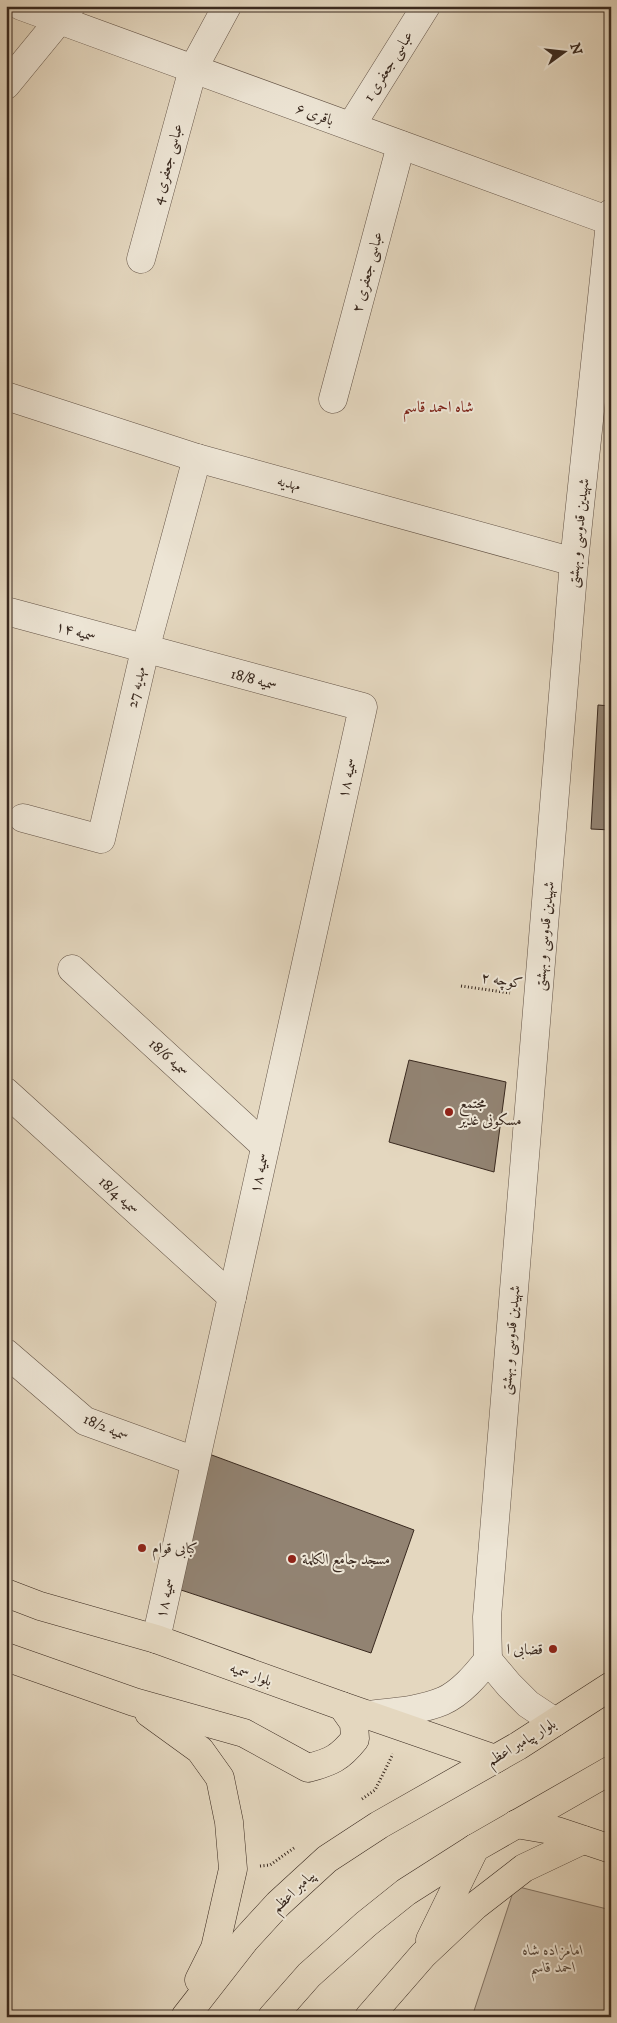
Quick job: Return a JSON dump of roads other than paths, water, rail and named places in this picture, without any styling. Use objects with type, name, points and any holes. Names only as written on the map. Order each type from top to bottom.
[{"type":"main road","name":"بلوار سمیه","points":[[6,1593],[40,1606],[156,1640],[495,1759]]},
{"type":"main road","points":[[6,1657],[134,1702],[244,1733],[308,1768],[329,1763],[343,1754],[355,1739],[354,1723],[342,1706]]},
{"type":"main road","name":"بلوار پیامبر اعظم","points":[[429,1796],[495,1759],[611,1686]]},
{"type":"main road","points":[[134,1702],[200,1750],[220,1778],[230,1822],[233,1870],[215,1948],[183,2017]]},
{"type":"main road","points":[[272,2017],[309,1974],[406,1892],[475,1848],[611,1770]]},
{"type":"main road","name":"پیامبر اعظم","points":[[183,2017],[245,1940],[278,1904],[328,1858],[378,1825],[429,1796]]},
{"type":"main road","points":[[516,1824],[557,1831],[611,1849]]},
{"type":"main road","points":[[369,2017],[423,1955],[476,1906],[524,1868],[583,1840]]},
{"type":"main road","points":[[423,1955],[475,1848]]},
{"type":"street","name":"۶ باقری","points":[[20,6],[65,13],[193,69],[401,145],[610,217]]},
{"type":"street","name":"عباسی جعفری 4","points":[[141,259],[193,69],[227,6]]},
{"type":"street","name":"عباسی جعفری 1","points":[[351,126],[426,6]]},
{"type":"street","points":[[6,85],[65,13]]},
{"type":"street","name":"عباسی جعفری ۲","points":[[332,399],[401,145]]},
{"type":"street","name":"شهیدین قدوسی و بهشتی","points":[[488,1660],[488,1607],[574,562],[610,217]]},
{"type":"street","name":"مهدیه","points":[[9,404],[574,562]]},
{"type":"street","name":"مهدیه 27","points":[[23,818],[101,839],[145,650],[198,458]]},
{"type":"street","name":"سمیه ۱۴","points":[[6,611],[145,650]]},
{"type":"street","name":"سمیه 18/8","points":[[145,650],[363,708]]},
{"type":"street","name":"سمیه ۱۸","points":[[156,1640],[363,708]]},
{"type":"street","name":"سمیه 18/6","points":[[72,969],[265,1146]]},
{"type":"street","name":"سمیه 18/4","points":[[6,1092],[232,1298]]},
{"type":"street","name":"سمیه 18/2","points":[[6,1353],[85,1421],[195,1461]]},
{"type":"street","points":[[367,1715],[412,1710],[444,1701],[469,1683],[488,1660],[508,1685],[528,1704],[555,1722]]},
{"type":"place","name":"مجتمع مسکونی غدیر","points":[[449,1112]]},
{"type":"place","name":"کبابی قوام","points":[[142,1548]]},
{"type":"place","name":"مسجد جامع الکلمة","points":[[292,1559]]},
{"type":"place","name":"قضابی ا","points":[[553,1649]]},
{"type":"district","name":"شاه احمد قاسم","points":[[438,406]]},
{"type":"park label","name":"امامزاده شاه احمد قاسم","points":[[553,1958]]}]
